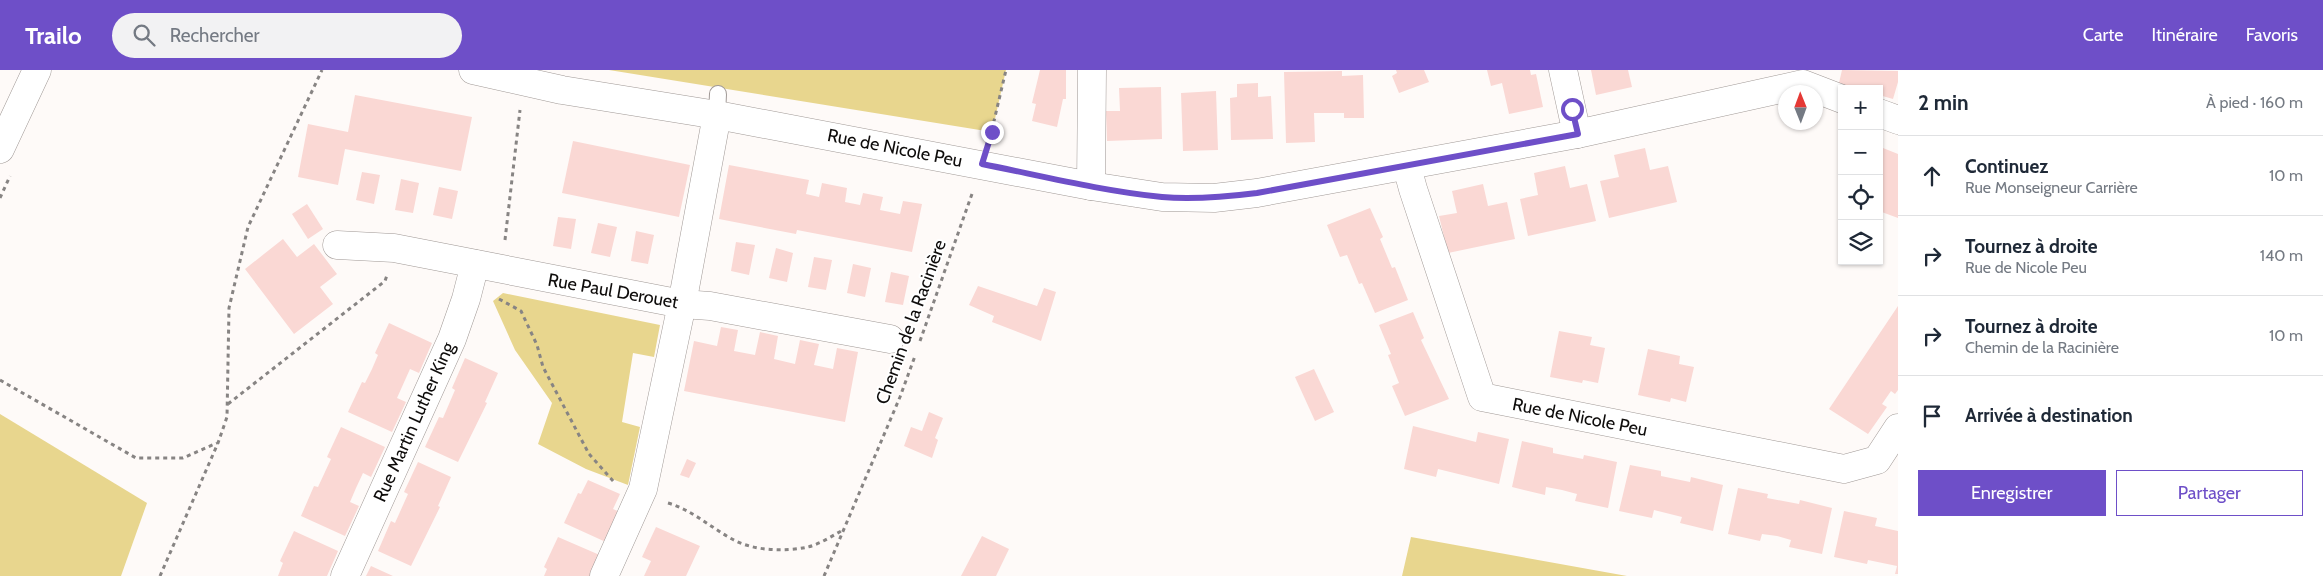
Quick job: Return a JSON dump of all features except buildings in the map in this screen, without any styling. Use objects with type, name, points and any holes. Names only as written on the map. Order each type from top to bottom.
[{"type":"street","points":[[0,149],[37,70]]},
{"type":"street","name":"Rue de Nicole Peu","points":[[473,70],[562,90],[718,104],[982,164],[1091,186],[1162,197],[1214,198],[1257,193],[1407,167],[1578,134],[1805,77],[1838,97]]},
{"type":"street","points":[[1091,186],[1092,70]]},
{"type":"street","points":[[1563,70],[1578,134]]},
{"type":"street","points":[[604,576],[643,489],[682,304],[718,104]]},
{"type":"street","points":[[1883,114],[1898,120]]},
{"type":"street","name":"Rue de Nicole Peu","points":[[1407,167],[1412,189],[1482,397],[1844,470],[1877,460],[1898,428]]},
{"type":"street","name":"Rue Paul Derouet","points":[[337,245],[394,248],[682,304],[710,306],[890,339]]},
{"type":"street","name":"Rue Martin Luther King","points":[[345,576],[452,339],[466,299],[475,264]]},
{"type":"path","points":[[160,576],[218,443],[227,417],[229,308],[248,228],[322,70]]},
{"type":"path","name":"Chemin de la Racinière","points":[[824,576],[900,397],[982,164],[992,132],[1006,70]]},
{"type":"path","points":[[504,246],[520,109]]},
{"type":"path","points":[[227,405],[385,281],[394,248]]},
{"type":"path","points":[[497,292],[498,299],[521,311],[537,345],[543,368],[588,454],[602,471],[621,486]]},
{"type":"path","points":[[0,380],[136,458],[183,458],[218,443]]},
{"type":"path","points":[[662,501],[693,514],[733,540],[758,548],[784,550],[809,546],[843,530]]},
{"type":"shaded area","points":[[609,70],[1006,70],[992,132]]},
{"type":"shaded area","points":[[503,293],[660,325],[654,357],[633,353],[622,422],[640,427],[628,485],[586,469],[538,444],[552,403],[515,350],[493,301]]},
{"type":"shaded area","points":[[0,414],[147,503],[121,576],[0,576]]},
{"type":"shaded area","points":[[1411,537],[1627,576],[1402,576]]},
{"type":"route","points":[[992,132],[982,164],[1091,186],[1162,197],[1214,198],[1257,193],[1407,167],[1578,134],[1572,109]]}]
